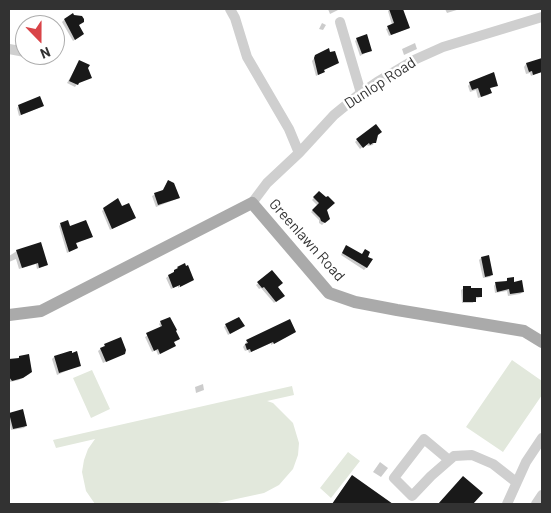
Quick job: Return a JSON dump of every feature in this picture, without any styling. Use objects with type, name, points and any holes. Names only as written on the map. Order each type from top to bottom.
[{"type":"main road","name":"Greenlawn Road","points":[[9,315],[41,311],[252,203],[329,293],[355,302],[524,331],[542,342]]},
{"type":"street","points":[[230,9],[235,18],[248,57],[289,129],[299,153]]},
{"type":"street","name":"Dunlop Road","points":[[252,203],[267,183],[299,153],[334,115],[361,93],[414,60],[444,47],[542,17]]},
{"type":"street","points":[[340,22],[361,93]]},
{"type":"street","points":[[507,504],[526,462],[542,438]]},
{"type":"street","points":[[449,460],[424,439],[394,478],[412,496],[454,456],[472,455],[493,464],[516,482]]},
{"type":"street","points":[[536,504],[542,494]]},
{"type":"shaded area","points":[[512,360],[542,381],[542,395],[503,452],[466,427]]},
{"type":"shaded area","points":[[92,370],[110,409],[91,418],[73,378]]},
{"type":"shaded area","points":[[292,386],[294,395],[267,401],[273,403],[293,423],[299,443],[298,455],[293,469],[279,485],[264,493],[213,504],[95,504],[86,491],[82,472],[88,449],[95,439],[56,448],[53,440]]},
{"type":"shaded area","points":[[348,452],[360,461],[331,498],[320,488]]},
{"type":"building","points":[[389,9],[403,9],[410,28],[391,35],[387,26],[394,23]]},
{"type":"building","points":[[73,13],[74,15],[82,16],[84,22],[79,25],[84,34],[75,40],[65,18]]},
{"type":"building","points":[[367,34],[372,51],[362,54],[356,38]]},
{"type":"building","points":[[329,48],[330,52],[335,51],[339,63],[318,75],[315,55]]},
{"type":"building","points":[[542,58],[542,72],[533,75],[532,71],[529,72],[526,63]]},
{"type":"building","points":[[79,60],[90,65],[88,68],[92,78],[78,85],[69,81]]},
{"type":"building","points":[[494,72],[498,86],[490,88],[492,93],[481,97],[478,88],[472,90],[469,82]]},
{"type":"building","points":[[40,96],[44,106],[21,115],[18,105]]},
{"type":"building","points":[[376,124],[382,132],[378,135],[376,143],[370,145],[369,143],[363,148],[356,139]]},
{"type":"building","points":[[168,180],[174,183],[180,198],[158,205],[154,193],[163,190]]},
{"type":"building","points":[[319,191],[335,203],[327,210],[330,219],[325,223],[312,210],[319,203],[313,197]]},
{"type":"building","points":[[118,198],[122,206],[129,203],[136,218],[112,229],[103,208]]},
{"type":"building","points":[[68,220],[70,226],[86,220],[93,237],[76,243],[78,248],[69,252],[60,223]]},
{"type":"building","points":[[41,242],[48,265],[39,268],[38,263],[22,268],[16,250]]},
{"type":"building","points":[[346,245],[362,254],[365,249],[370,252],[368,257],[373,259],[367,268],[342,253]]},
{"type":"building","points":[[489,255],[493,275],[485,277],[481,257]]},
{"type":"building","points":[[185,263],[186,266],[188,265],[194,280],[180,287],[180,285],[173,288],[168,275]]},
{"type":"building","points":[[272,270],[283,283],[278,287],[285,296],[276,302],[264,287],[262,288],[257,282]]},
{"type":"building","points":[[514,277],[514,282],[522,280],[524,292],[510,294],[509,289],[497,292],[495,282],[507,281],[507,278]]},
{"type":"building","points":[[463,286],[482,288],[482,297],[476,297],[476,302],[463,302]]},
{"type":"building","points":[[170,317],[180,339],[174,342],[176,346],[160,354],[158,349],[154,351],[146,333],[162,326],[160,321]]},
{"type":"building","points":[[239,317],[245,326],[230,334],[225,324]]},
{"type":"building","points":[[290,319],[296,332],[274,344],[273,342],[251,352],[250,349],[247,350],[245,344],[248,343],[246,340]]},
{"type":"building","points":[[121,337],[126,350],[125,354],[106,362],[100,348],[105,346],[104,344]]},
{"type":"building","points":[[70,351],[72,353],[77,351],[81,366],[59,373],[54,356]]},
{"type":"building","points":[[29,354],[32,372],[23,378],[12,381],[9,377],[9,359]]},
{"type":"building","points":[[23,409],[27,426],[13,429],[9,413]]},
{"type":"building","points":[[352,475],[393,504],[332,504]]},
{"type":"building","points":[[463,476],[483,493],[473,504],[438,504]]}]
